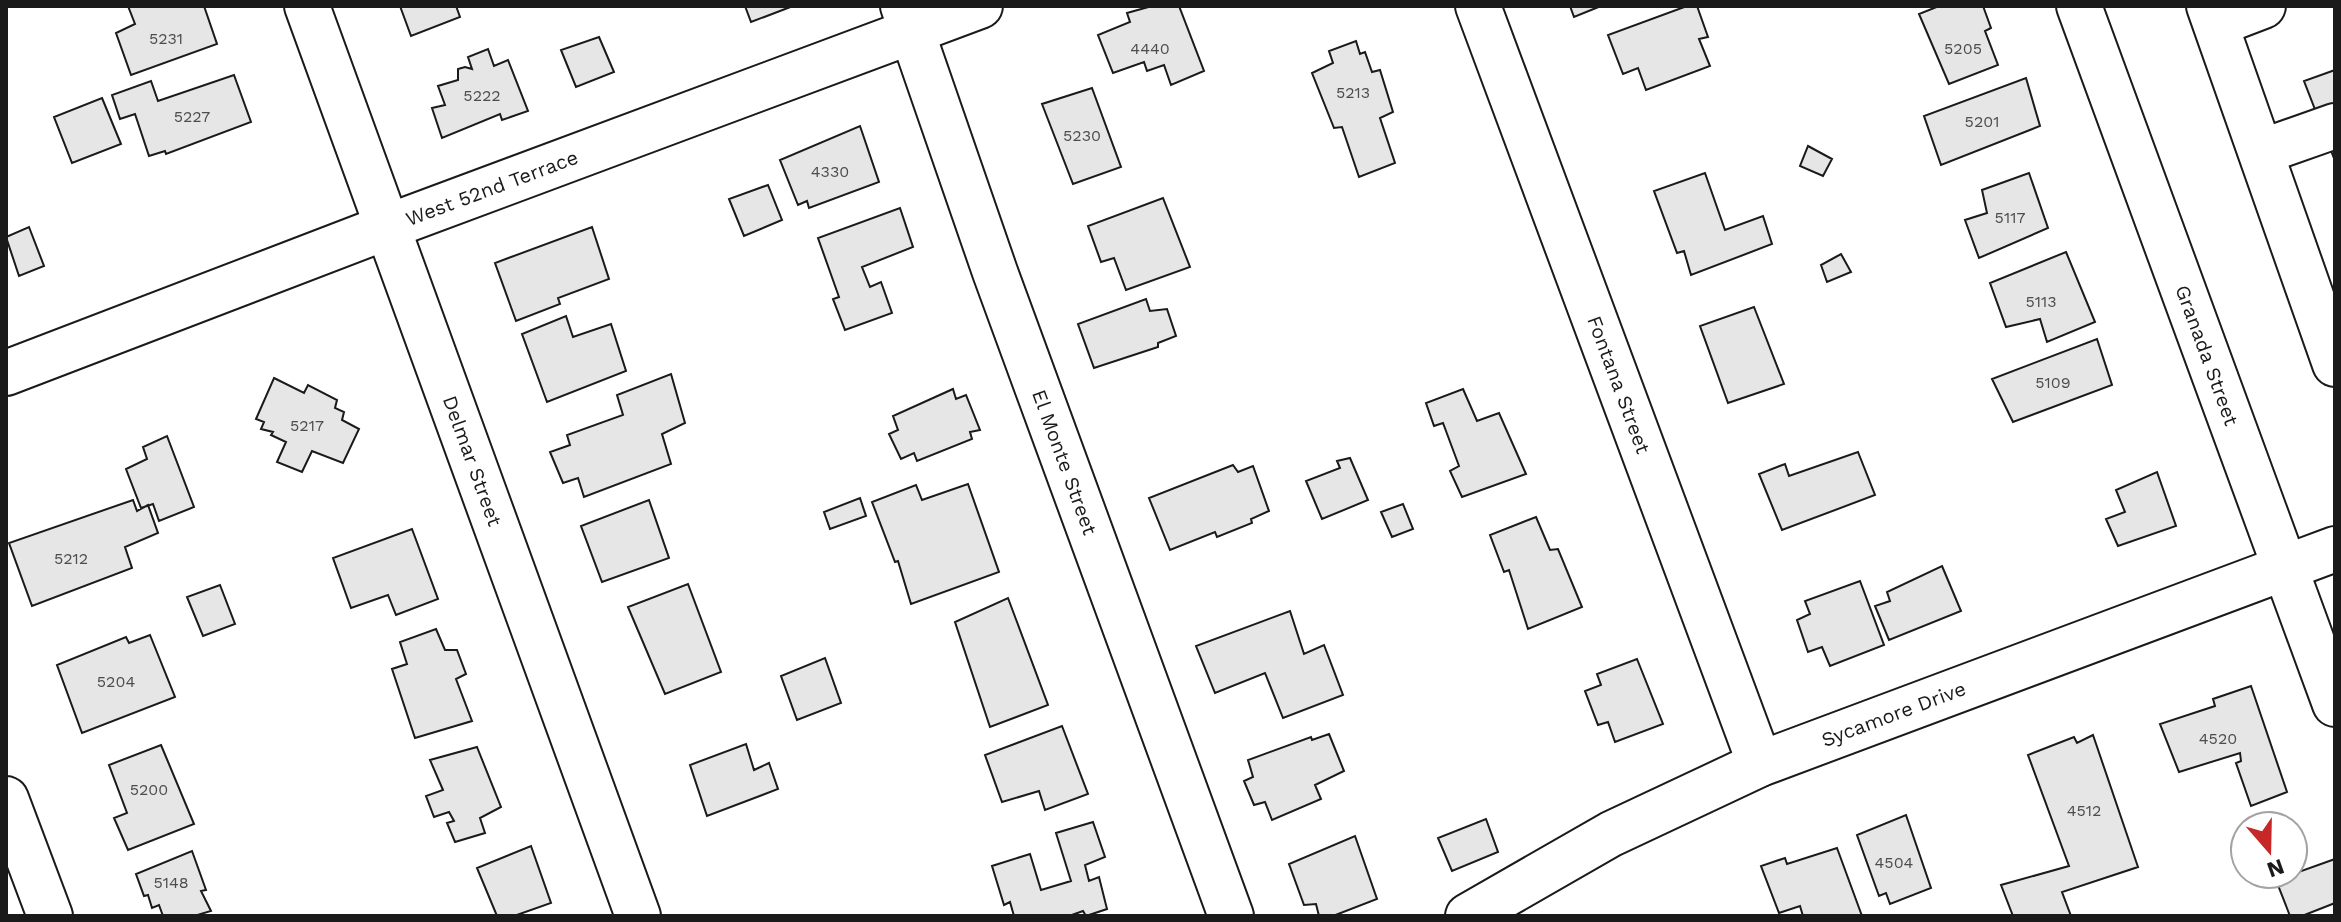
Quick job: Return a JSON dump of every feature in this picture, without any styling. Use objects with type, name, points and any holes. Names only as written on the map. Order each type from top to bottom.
[{"type":"street","name":"Delmar Street","points":[[307,6],[638,916]]},
{"type":"street","name":"West 52nd Terrace","points":[[6,373],[387,227],[908,19],[980,6]]},
{"type":"street","name":"Fontana Street","points":[[1478,6],[1760,764]]},
{"type":"street","name":"Granada Street","points":[[2079,6],[2335,704]]},
{"type":"street","points":[[2263,6],[2213,15],[2261,152],[2319,265],[2335,364]]},
{"type":"street","name":"El Monte Street","points":[[908,19],[995,272],[1231,916]]},
{"type":"street","points":[[2261,152],[2335,126]]},
{"type":"street","name":"Sycamore Drive","points":[[1468,916],[1611,834],[1760,764],[2335,549]]},
{"type":"street","points":[[6,799],[50,916]]},
{"type":"building","points":[[128,6],[204,6],[217,44],[131,75],[116,33],[135,24]]},
{"type":"building","points":[[400,6],[456,6],[460,17],[411,36]]},
{"type":"building","points":[[745,6],[793,6],[751,22]]},
{"type":"building","points":[[1152,6],[1179,6],[1204,71],[1171,85],[1164,65],[1147,71],[1144,62],[1113,73],[1098,35],[1130,22],[1127,13]]},
{"type":"building","points":[[1570,6],[1601,6],[1574,17]]},
{"type":"building","points":[[1687,6],[1697,6],[1708,37],[1699,39],[1710,66],[1646,90],[1638,68],[1623,74],[1608,35]]},
{"type":"building","points":[[1939,6],[1983,6],[1991,28],[1985,31],[1998,65],[1949,84],[1919,14]]},
{"type":"building","points":[[599,37],[614,72],[576,87],[561,50]]},
{"type":"building","points":[[1356,41],[1360,54],[1365,52],[1372,72],[1380,70],[1393,112],[1380,118],[1395,163],[1359,177],[1342,127],[1334,128],[1312,73],[1333,63],[1329,51]]},
{"type":"building","points":[[488,49],[494,66],[508,60],[528,111],[502,120],[500,114],[442,138],[432,108],[445,105],[438,86],[458,80],[458,69],[472,69],[468,57]]},
{"type":"building","points":[[2335,70],[2335,161],[2304,81]]},
{"type":"building","points":[[234,75],[251,122],[166,154],[165,151],[149,156],[135,114],[120,119],[112,95],[151,81],[158,101]]},
{"type":"building","points":[[2026,78],[2040,126],[1941,165],[1924,116]]},
{"type":"building","points":[[1092,88],[1121,167],[1073,184],[1042,104]]},
{"type":"building","points":[[102,98],[121,144],[72,163],[54,117]]},
{"type":"building","points":[[860,126],[879,182],[809,208],[807,201],[798,205],[780,160]]},
{"type":"building","points":[[1808,146],[1832,159],[1823,176],[1800,166]]},
{"type":"building","points":[[1705,173],[1725,230],[1763,216],[1772,244],[1691,275],[1684,251],[1677,253],[1654,191]]},
{"type":"building","points":[[2029,173],[2048,228],[1979,258],[1965,220],[1987,213],[1982,190]]},
{"type":"building","points":[[768,185],[782,220],[744,236],[729,199]]},
{"type":"building","points":[[1163,198],[1190,267],[1126,290],[1114,258],[1101,262],[1088,226]]},
{"type":"building","points":[[900,208],[913,247],[862,267],[870,287],[881,282],[892,313],[845,330],[833,299],[839,297],[818,238]]},
{"type":"building","points":[[29,227],[44,266],[19,276],[6,237]]},
{"type":"building","points":[[592,227],[609,279],[558,298],[560,304],[516,321],[495,263]]},
{"type":"building","points":[[2066,252],[2095,322],[2047,342],[2040,319],[2006,327],[1990,283]]},
{"type":"building","points":[[1841,254],[1851,272],[1827,282],[1821,265]]},
{"type":"building","points":[[1146,299],[1150,311],[1167,309],[1176,336],[1158,343],[1158,347],[1094,368],[1078,324]]},
{"type":"building","points":[[1754,307],[1784,384],[1728,403],[1700,326]]},
{"type":"building","points":[[566,316],[573,337],[611,324],[626,371],[547,402],[522,334]]},
{"type":"building","points":[[2097,339],[2112,385],[2013,422],[1992,379]]},
{"type":"building","points":[[671,374],[685,423],[662,434],[671,464],[584,497],[578,478],[563,483],[550,452],[570,445],[567,435],[623,415],[617,395]]},
{"type":"building","points":[[274,378],[304,393],[308,385],[337,400],[335,408],[344,412],[342,420],[359,429],[343,463],[312,451],[302,472],[277,462],[286,442],[271,435],[273,432],[261,429],[264,422],[256,419]]},
{"type":"building","points":[[953,389],[956,399],[966,395],[980,430],[970,432],[972,439],[917,461],[914,453],[901,459],[889,434],[898,430],[893,416]]},
{"type":"building","points":[[1463,389],[1477,421],[1499,413],[1526,474],[1462,497],[1450,471],[1459,466],[1443,423],[1434,426],[1426,403]]},
{"type":"building","points":[[167,436],[194,507],[159,521],[153,504],[141,508],[126,469],[147,459],[143,447]]},
{"type":"building","points":[[1858,452],[1875,495],[1782,530],[1759,474],[1785,464],[1789,476]]},
{"type":"building","points":[[1350,458],[1368,500],[1322,519],[1306,481],[1340,468],[1337,461]]},
{"type":"building","points":[[1233,465],[1238,472],[1253,466],[1269,511],[1251,519],[1252,523],[1217,537],[1215,532],[1170,550],[1149,498]]},
{"type":"building","points":[[2157,472],[2176,526],[2118,546],[2106,519],[2125,512],[2116,490]]},
{"type":"building","points":[[968,484],[999,572],[911,604],[898,561],[895,562],[872,502],[916,485],[922,500]]},
{"type":"building","points":[[860,498],[866,516],[830,529],[824,512]]},
{"type":"building","points":[[133,500],[137,511],[148,505],[158,533],[125,547],[132,568],[32,606],[9,543]]},
{"type":"building","points":[[649,500],[669,558],[602,582],[581,526]]},
{"type":"building","points":[[1403,504],[1413,529],[1392,537],[1381,512]]},
{"type":"building","points":[[1536,517],[1550,550],[1558,549],[1582,607],[1528,629],[1509,570],[1504,572],[1490,535]]},
{"type":"building","points":[[412,529],[438,599],[396,615],[388,595],[351,608],[333,558]]},
{"type":"building","points":[[1942,566],[1961,611],[1889,640],[1875,606],[1890,601],[1887,592]]},
{"type":"building","points":[[1860,581],[1884,645],[1830,666],[1822,647],[1808,652],[1797,620],[1810,614],[1805,601]]},
{"type":"building","points":[[688,584],[721,672],[665,694],[628,607]]},
{"type":"building","points":[[220,585],[235,624],[203,636],[187,597]]},
{"type":"building","points":[[1008,598],[1048,705],[990,727],[955,622]]},
{"type":"building","points":[[1290,611],[1304,654],[1324,645],[1343,695],[1283,718],[1265,673],[1215,693],[1196,646]]},
{"type":"building","points":[[436,629],[445,650],[457,650],[466,674],[456,679],[472,721],[415,738],[392,669],[407,664],[400,642]]},
{"type":"building","points":[[150,635],[175,697],[82,733],[57,665],[126,637],[129,643]]},
{"type":"building","points":[[825,658],[841,703],[797,720],[781,676]]},
{"type":"building","points":[[1637,659],[1663,724],[1615,742],[1608,722],[1598,725],[1585,691],[1601,685],[1597,674]]},
{"type":"building","points":[[2251,686],[2287,792],[2251,806],[2236,763],[2241,761],[2240,753],[2179,772],[2160,724],[2215,706],[2213,699]]},
{"type":"building","points":[[1062,726],[1088,794],[1045,810],[1039,791],[1002,802],[985,755]]},
{"type":"building","points":[[1329,734],[1344,771],[1315,785],[1321,799],[1272,820],[1265,802],[1254,805],[1244,781],[1253,777],[1248,760],[1311,737],[1312,740]]},
{"type":"building","points":[[2093,735],[2138,867],[2062,892],[2071,916],[2013,916],[2001,885],[2069,866],[2028,755],[2074,737],[2077,743]]},
{"type":"building","points":[[746,744],[754,770],[769,763],[778,789],[707,816],[690,765]]},
{"type":"building","points":[[161,745],[194,824],[128,850],[114,818],[127,813],[109,765]]},
{"type":"building","points":[[477,747],[501,807],[480,818],[485,833],[455,842],[447,823],[454,821],[449,812],[434,817],[426,796],[443,790],[430,760]]},
{"type":"building","points":[[1906,815],[1931,888],[1890,904],[1886,893],[1879,896],[1857,835]]},
{"type":"building","points":[[1486,819],[1498,852],[1452,871],[1438,838]]},
{"type":"building","points":[[1093,822],[1105,857],[1085,865],[1089,881],[1099,877],[1107,909],[1086,916],[1083,911],[1069,916],[1014,916],[1010,902],[1004,905],[992,866],[1030,854],[1041,890],[1071,881],[1056,833]]},
{"type":"building","points":[[1355,836],[1377,899],[1333,916],[1319,916],[1316,904],[1304,905],[1289,864]]},
{"type":"building","points":[[531,846],[551,903],[514,916],[497,916],[477,868]]},
{"type":"building","points":[[1837,848],[1862,916],[1803,916],[1800,906],[1779,913],[1761,866],[1785,858],[1787,864]]},
{"type":"building","points":[[192,851],[206,890],[201,891],[211,911],[194,916],[163,916],[159,905],[152,908],[148,895],[144,896],[136,874]]},
{"type":"building","points":[[2335,859],[2335,903],[2302,916],[2290,916],[2280,890],[2309,890],[2309,868]]}]
